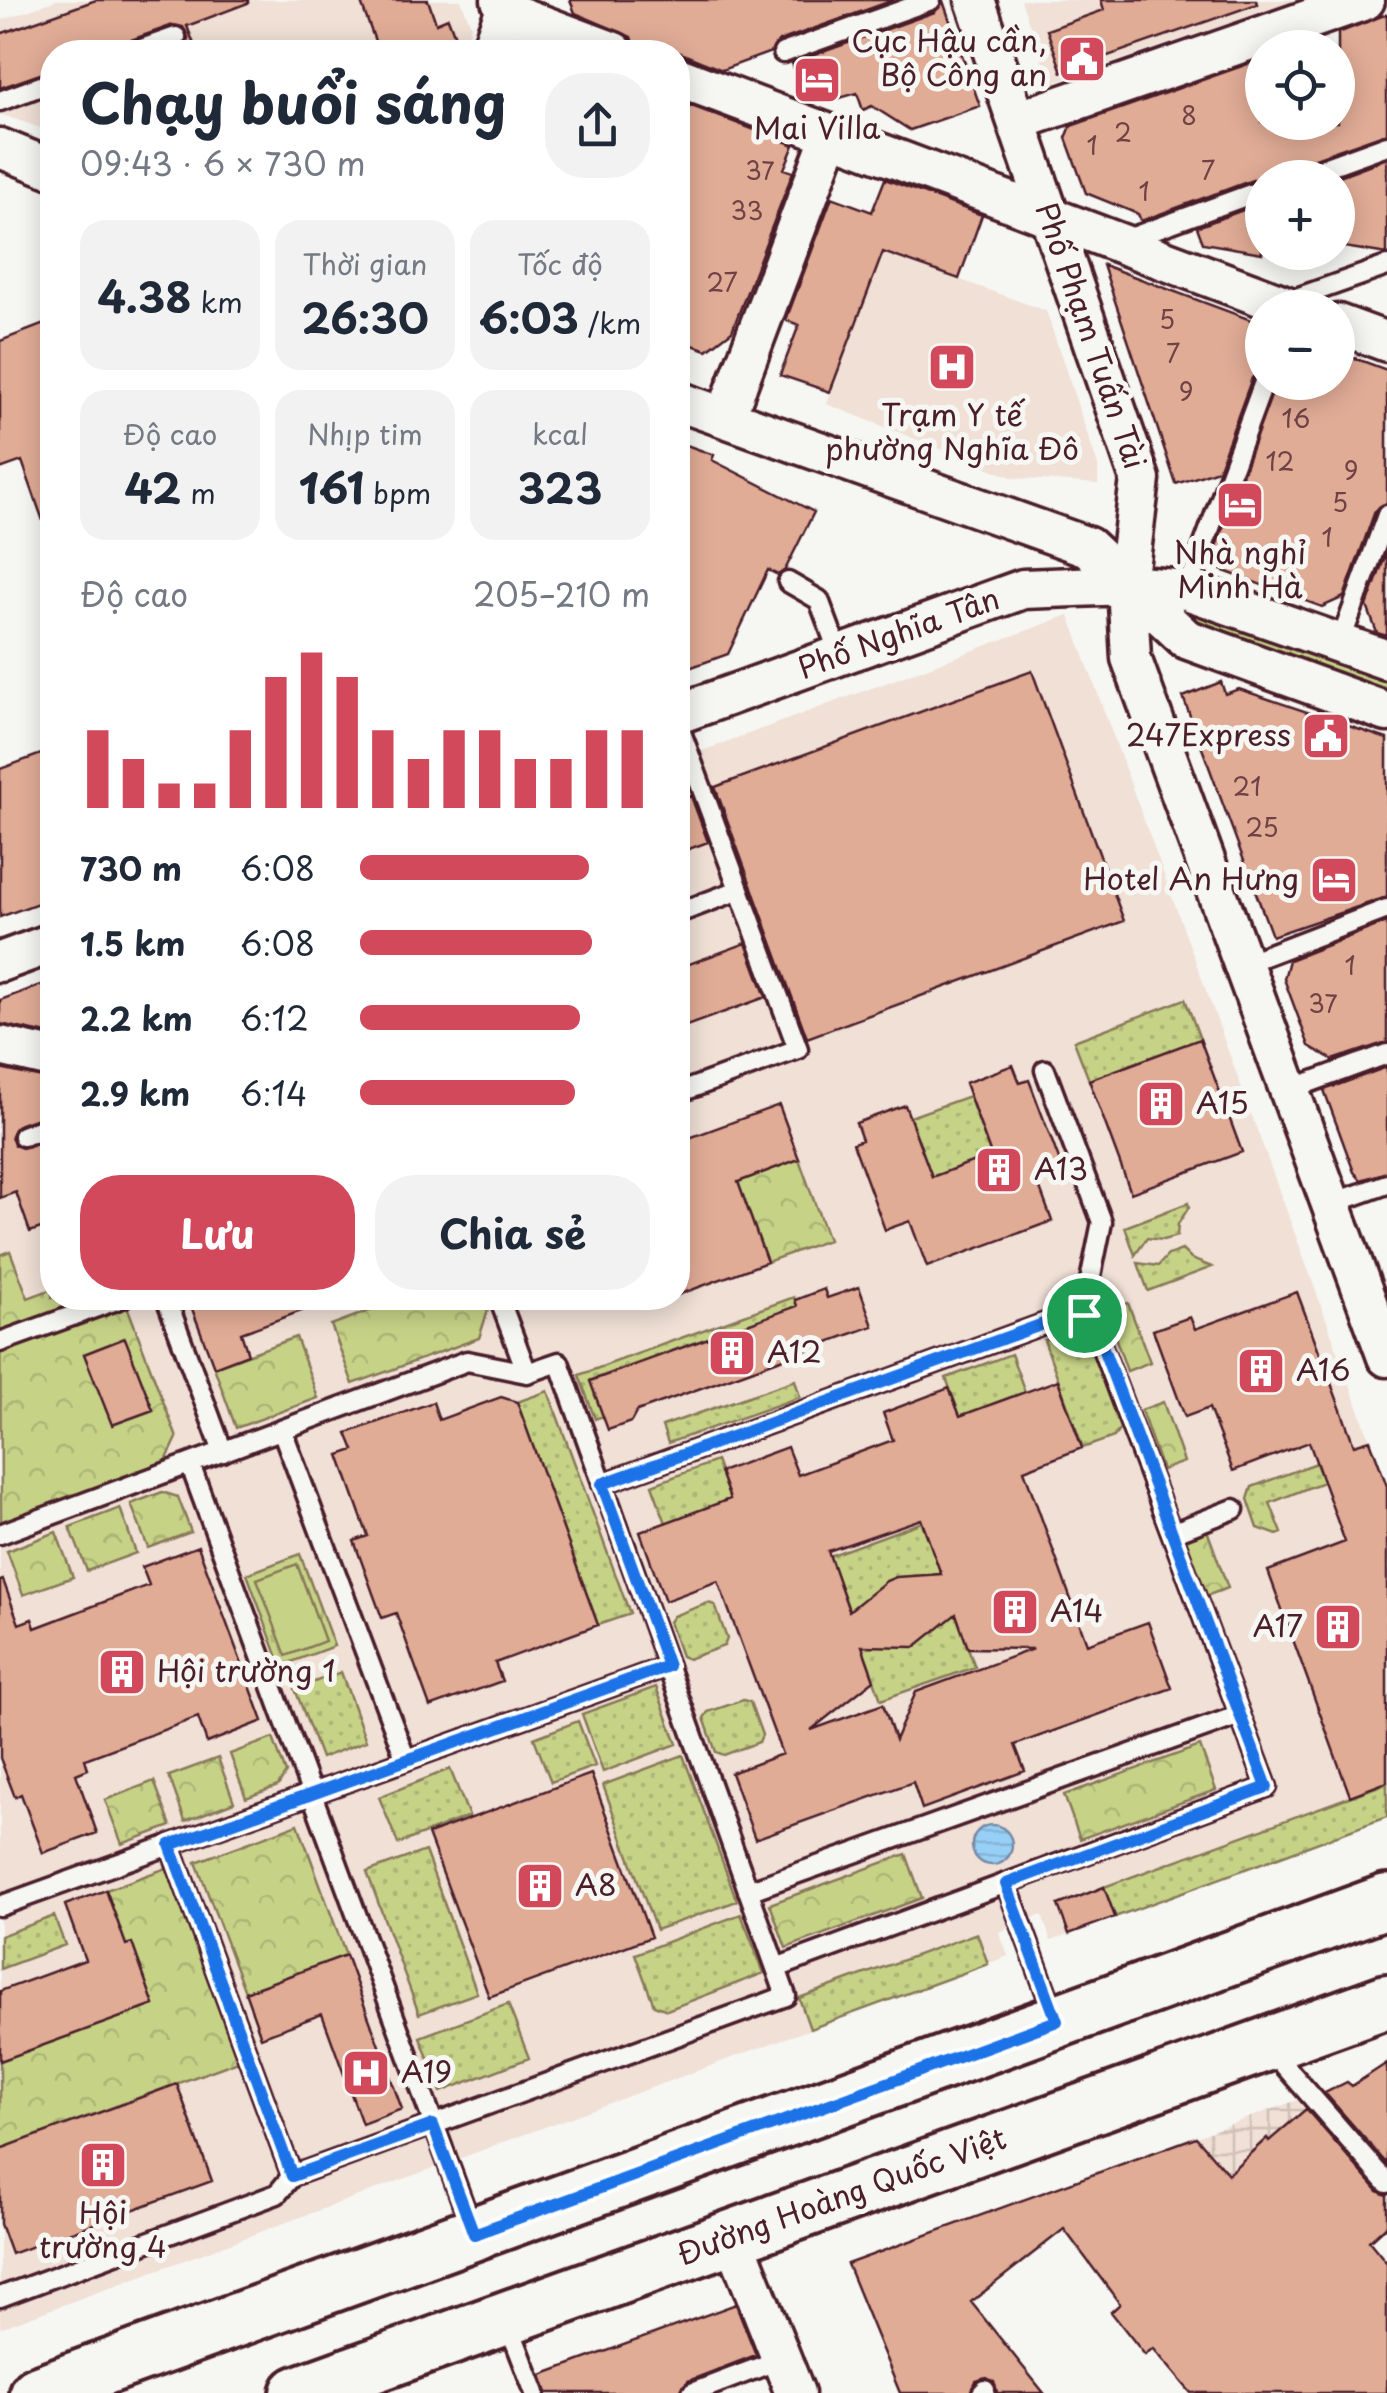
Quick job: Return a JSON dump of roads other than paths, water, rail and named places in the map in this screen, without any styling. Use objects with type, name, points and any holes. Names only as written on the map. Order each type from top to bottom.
[{"type":"main road","points":[[36,2393],[1387,1901]]},
{"type":"main road","name":"Đường Hoàng Quốc Việt","points":[[298,2393],[395,2367],[506,2318],[1387,2001]]},
{"type":"street","name":"Phố Phạm Tuấn Tài","points":[[975,0],[1140,478],[1127,585],[1131,658],[1331,1204],[1380,1314],[1387,1357]]},
{"type":"street","points":[[1016,121],[1365,0]]},
{"type":"street","points":[[493,40],[503,6],[585,40]]},
{"type":"street","points":[[690,82],[1245,290]]},
{"type":"street","points":[[724,418],[831,135]]},
{"type":"street","points":[[0,148],[40,164]]},
{"type":"street","points":[[1355,330],[1387,342]]},
{"type":"street","points":[[690,405],[1088,548],[1186,639],[1387,712]]},
{"type":"street","name":"Phố Nghĩa Tân","points":[[690,710],[1023,588],[1127,585],[1187,590],[1387,660]]},
{"type":"street","points":[[0,962],[40,947]]},
{"type":"street","points":[[0,1046],[40,1055]]},
{"type":"street","points":[[733,2236],[788,2376]]},
{"type":"lane","points":[[784,53],[931,0]]},
{"type":"lane","points":[[167,40],[176,37]]},
{"type":"lane","points":[[0,100],[40,86]]},
{"type":"lane","points":[[1344,160],[1387,144]]},
{"type":"lane","points":[[1116,242],[1245,196]]},
{"type":"lane","points":[[1327,290],[1387,266]]},
{"type":"lane","points":[[1187,590],[1257,400]]},
{"type":"lane","points":[[1340,643],[1387,514]]},
{"type":"lane","points":[[788,582],[819,600],[840,656]]},
{"type":"lane","points":[[690,757],[798,1049],[690,1089]]},
{"type":"lane","points":[[690,908],[739,890]]},
{"type":"lane","points":[[1243,964],[1387,910]]},
{"type":"lane","points":[[1289,1090],[1387,1054]]},
{"type":"lane","points":[[1045,1070],[1102,1222],[1084,1315]]},
{"type":"lane","points":[[24,1136],[40,1130]]},
{"type":"lane","points":[[1331,1204],[1387,1184]]},
{"type":"lane","points":[[0,1342],[89,1310]]},
{"type":"lane","points":[[170,1310],[223,1452]]},
{"type":"lane","points":[[503,1310],[527,1373]]},
{"type":"lane","points":[[602,1484],[1068,1315],[1084,1315],[1094,1324],[1267,1787],[776,1968]]},
{"type":"lane","points":[[0,1534],[467,1361],[527,1373],[559,1362],[786,1996],[292,2176],[277,2194],[0,2297]]},
{"type":"lane","points":[[282,1430],[406,1760]]},
{"type":"lane","points":[[190,1464],[474,2234]]},
{"type":"lane","points":[[1172,1533],[1234,1510]]},
{"type":"lane","points":[[0,1906],[668,1666]]},
{"type":"lane","points":[[748,1891],[1240,1715]]},
{"type":"lane","points":[[170,1845],[292,2176]]},
{"type":"lane","points":[[1006,1884],[1057,2021]]},
{"type":"lane","points":[[1266,2045],[1387,2184]]},
{"type":"lane","points":[[506,2318],[535,2393]]},
{"type":"lane","points":[[692,2393],[788,2376]]},
{"type":"water","points":[[992,1825],[1006,1831],[1012,1845],[1006,1859],[992,1865],[978,1859],[972,1845],[978,1831]]},
{"type":"place","name":"Cục Hậu cần, Bộ Công an","points":[[1082,59]]},
{"type":"place","name":"Mai Villa","points":[[817,80]]},
{"type":"place","name":"Trạm Y tế phường Nghĩa Đô","points":[[952,367]]},
{"type":"place","name":"Nhà nghỉ Minh Hà","points":[[1240,505]]},
{"type":"place","name":"247Express","points":[[1326,736]]},
{"type":"place","name":"Hotel An Hưng","points":[[1334,880]]},
{"type":"place","name":"A15","points":[[1161,1104]]},
{"type":"place","name":"A13","points":[[999,1170]]},
{"type":"place","name":"A12","points":[[732,1353]]},
{"type":"place","name":"A16","points":[[1261,1371]]},
{"type":"place","name":"A14","points":[[1015,1612]]},
{"type":"place","name":"A17","points":[[1338,1627]]},
{"type":"place","name":"Hội trường 1","points":[[122,1672]]},
{"type":"place","name":"A8","points":[[540,1886]]},
{"type":"place","name":"A19","points":[[366,2073]]},
{"type":"place","name":"Hội trường 4","points":[[103,2165]]}]
